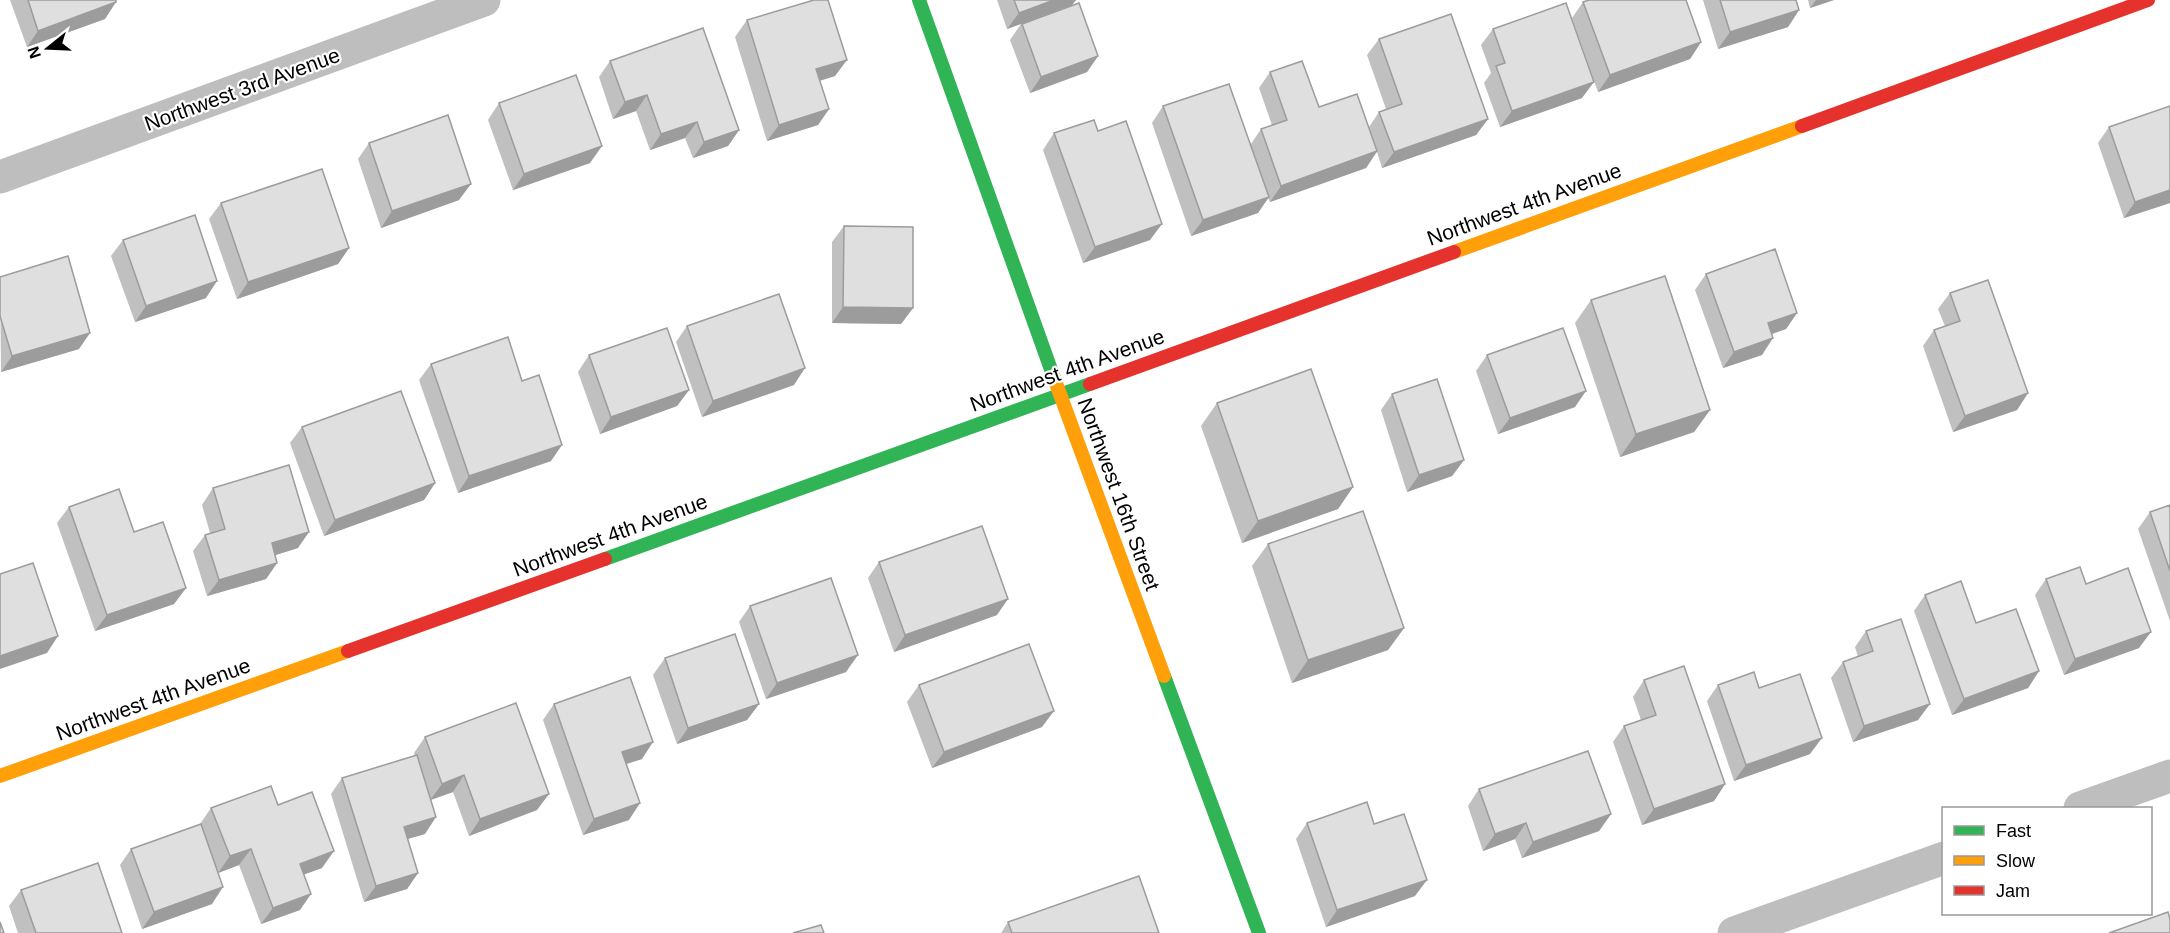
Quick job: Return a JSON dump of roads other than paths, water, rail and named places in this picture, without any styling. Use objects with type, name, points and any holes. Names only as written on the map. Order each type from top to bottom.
[{"type":"street","name":"Northwest 3rd Avenue","points":[[0,177],[484,0]]},
{"type":"street","name":"Northwest 16th Street","points":[[919,0],[1060,395],[1259,933]]},
{"type":"street","name":"Northwest 4th Avenue","points":[[0,776],[1060,395],[2148,0]]},
{"type":"street","points":[[2083,807],[2170,776]]},
{"type":"street","points":[[1734,933],[1942,859]]}]
